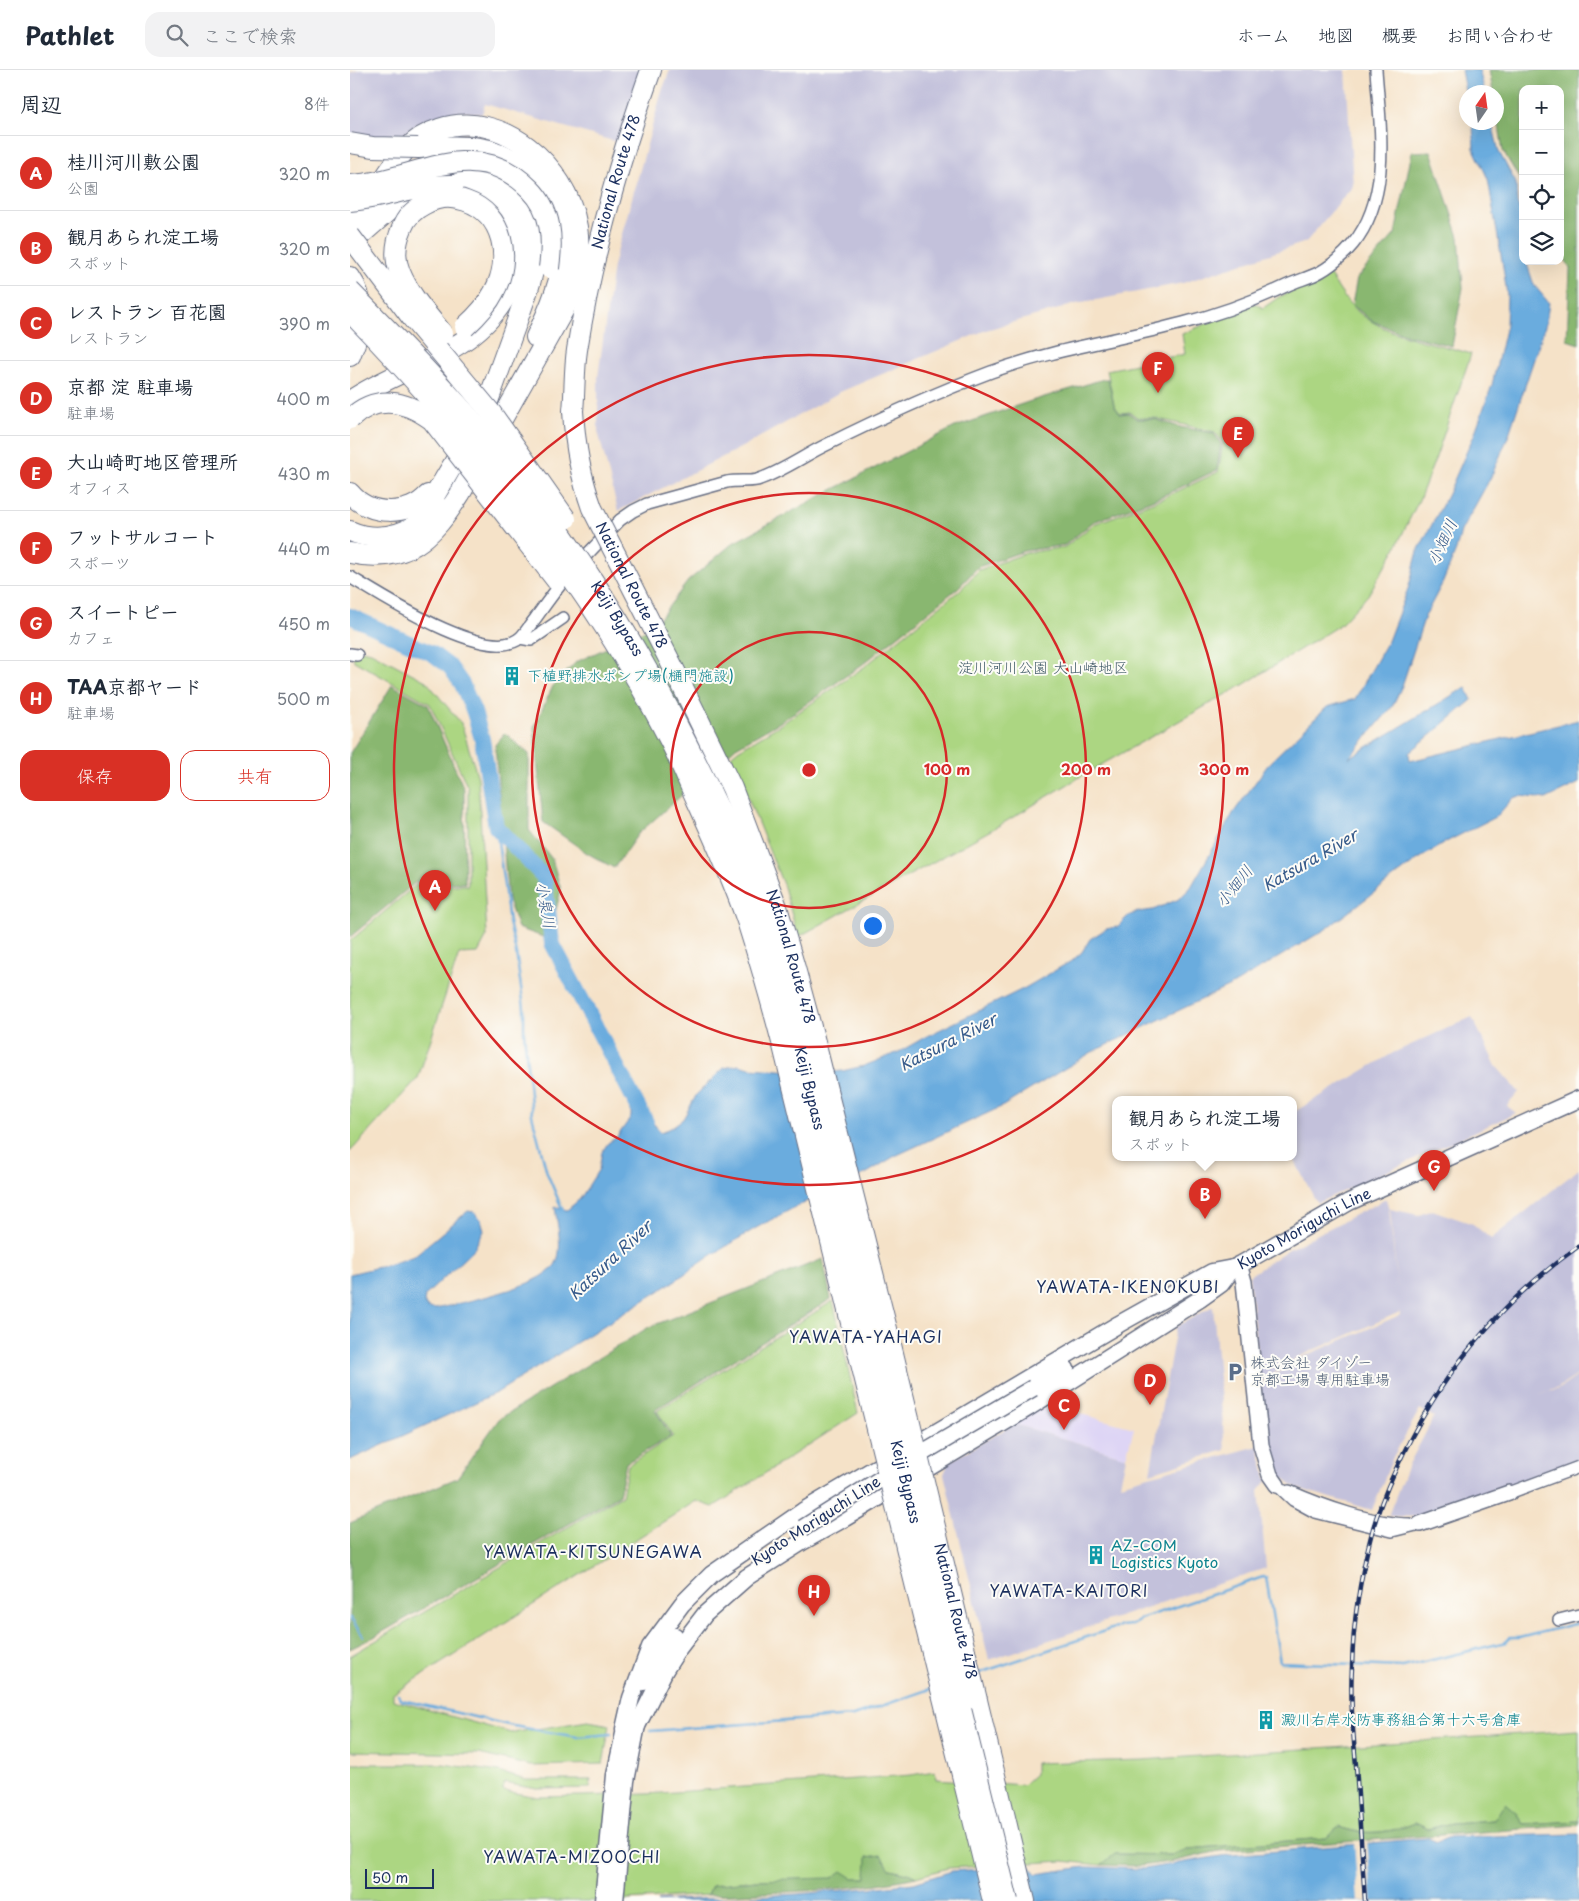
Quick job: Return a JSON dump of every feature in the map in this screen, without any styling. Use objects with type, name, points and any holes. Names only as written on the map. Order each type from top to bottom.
[{"type":"highway","name":"National Route 478","points":[[651,70],[616,174],[594,266],[577,351],[573,411],[576,455],[582,481],[592,508],[732,788],[777,907],[814,1038],[1025,1901]]},
{"type":"highway","points":[[350,220],[372,196],[390,167],[411,146],[428,133],[439,129],[461,124],[472,125],[498,130],[530,150],[542,160],[560,182],[577,226],[578,259],[575,278],[564,308],[448,513],[424,539],[396,554],[366,556],[350,553]]},
{"type":"highway","points":[[350,142],[373,147],[418,148]]},
{"type":"highway","points":[[350,147],[372,150],[452,146],[481,149],[510,158],[536,176],[552,197],[563,227],[565,252],[536,305],[524,334],[487,404],[448,473],[426,506],[409,520],[385,527],[361,525],[350,520]]},
{"type":"highway","points":[[350,185],[390,178],[430,166],[473,161],[487,163],[500,168],[524,183],[542,204],[551,232],[555,271],[538,332],[508,409]]},
{"type":"highway","points":[[350,244],[403,198],[422,185],[445,177],[457,175],[481,178],[503,189],[521,206],[533,230],[535,243],[534,269],[487,404]]},
{"type":"highway","points":[[350,200],[377,198],[443,185],[468,188],[481,192],[493,200],[511,223],[516,238],[518,262],[514,280],[507,294],[497,310],[472,336],[458,345],[368,389],[350,401]]},
{"type":"highway","points":[[350,389],[379,372],[431,348],[438,344],[446,339],[454,334],[474,318],[489,301],[502,270],[503,247],[501,236],[490,217],[473,204],[452,198],[441,198],[430,201],[411,214],[404,223],[396,246],[399,270],[404,282],[427,314],[433,321],[445,336],[451,343],[480,380],[496,403],[546,488],[593,560],[645,650],[699,757],[716,803]]},
{"type":"highway","points":[[350,236],[412,318],[492,414],[546,488]]},
{"type":"highway","points":[[350,277],[358,293],[362,314],[357,340],[350,356]]},
{"type":"highway","points":[[350,291],[410,367]]},
{"type":"highway","points":[[350,312],[410,367]]},
{"type":"highway","points":[[350,321],[410,367]]},
{"type":"highway","points":[[350,531],[368,536],[391,536],[418,525],[431,515],[448,495],[463,470],[514,380],[538,332]]},
{"type":"highway","name":"Keiji Bypass","points":[[410,367],[548,544],[609,636],[671,742],[723,859],[746,920],[783,1046],[993,1901]]},
{"type":"highway","name":"Keiji Bypass","points":[[410,367],[498,450],[546,513],[593,580],[643,661],[716,803],[738,854],[761,915],[798,1042],[1008,1901]]},
{"type":"highway","points":[[350,419],[371,405],[395,402],[414,408],[432,420],[595,631],[671,742]]},
{"type":"highway","points":[[350,493],[364,505],[375,509],[400,510],[424,500],[448,473]]},
{"type":"main road","name":"Kyoto Moriguchi Line","points":[[603,1901],[620,1781],[630,1729],[652,1681],[657,1661],[690,1617],[716,1591],[754,1562],[810,1530],[917,1456],[1174,1306],[1236,1266],[1349,1202],[1579,1099]]},
{"type":"main road","points":[[630,1729],[638,1676],[650,1647],[682,1604],[712,1574],[804,1511],[1012,1384],[1212,1272],[1236,1266]]},
{"type":"main road","points":[[630,1729],[679,1648],[706,1614],[748,1577],[810,1530],[1028,1408],[1200,1299],[1221,1284],[1236,1266]]},
{"type":"main road","name":"Kyoto Moriguchi Line","points":[[615,1901],[620,1781]]},
{"type":"street","points":[[350,577],[403,609],[447,631],[484,643],[509,643],[520,638],[554,592],[596,543],[620,520],[647,504],[727,482],[764,480],[824,446],[894,412],[994,371],[1041,355],[1182,323],[1230,310],[1317,274],[1351,246],[1361,233],[1375,201],[1380,162],[1376,70]]},
{"type":"street","points":[[520,638],[531,640],[563,618]]},
{"type":"street","points":[[1236,1266],[1244,1282],[1261,1445],[1270,1475],[1293,1500],[1315,1512],[1392,1531],[1420,1524],[1579,1467]]},
{"type":"street","points":[[1012,1384],[1028,1408]]},
{"type":"street","points":[[804,1511],[810,1530]]},
{"type":"street","points":[[1559,1620],[1579,1615]]},
{"type":"shaded area","points":[[359,70],[646,70],[619,141],[613,141],[485,104],[482,114],[451,113],[425,120],[407,131],[397,141],[350,138],[350,73]]},
{"type":"shaded area","points":[[670,70],[1346,70],[1353,186],[1306,242],[1183,283],[1076,304],[986,330],[840,392],[742,447],[618,511],[598,431],[598,377],[613,266],[662,91]]},
{"type":"shaded area","points":[[1472,1017],[1496,1066],[1519,1092],[1507,1106],[1516,1113],[1317,1203],[1295,1161],[1297,1161],[1297,1110],[1393,1053]]},
{"type":"shaded area","points":[[1579,1169],[1579,1374],[1558,1388],[1539,1394],[1559,1389],[1579,1375],[1579,1463],[1425,1517],[1388,1516],[1406,1470],[1434,1417],[1420,1409],[1393,1457],[1372,1510],[1297,1488],[1280,1476],[1270,1457],[1260,1385],[1296,1360],[1400,1315],[1390,1209],[1419,1215],[1432,1210],[1473,1224],[1491,1239]]},
{"type":"shaded area","points":[[1386,1199],[1389,1209],[1400,1312],[1296,1358],[1260,1383],[1249,1276],[1289,1249]]},
{"type":"shaded area","points":[[1213,1306],[1225,1450],[1150,1473],[1176,1327]]},
{"type":"shaded area","points":[[1046,1405],[1134,1428],[1126,1457],[1014,1424]]},
{"type":"shaded area","points":[[1014,1424],[1126,1457],[1120,1484],[1258,1446],[1267,1481],[1259,1491],[1266,1568],[989,1660],[944,1474],[949,1462]]},
{"type":"green space","points":[[1489,70],[1579,70],[1579,344],[1567,340],[1570,268],[1564,257],[1564,85],[1519,85],[1519,178],[1503,151],[1500,130],[1504,130],[1504,85],[1492,85]]},
{"type":"green space","points":[[1431,151],[1459,237],[1463,288],[1452,346],[1407,335],[1372,321],[1352,305],[1357,278],[1395,234],[1412,152]]},
{"type":"green space","name":"淀川河川公園 大山崎地区","points":[[1329,274],[1351,305],[1363,316],[1377,324],[1408,337],[1471,354],[1436,457],[1419,500],[1393,553],[1368,595],[1341,624],[1243,685],[1085,774],[1000,825],[798,937],[784,887],[731,756],[864,667],[960,590],[979,570],[1026,553],[1065,547],[1094,524],[1161,499],[1218,472],[1223,443],[1215,432],[1154,418],[1138,418],[1130,412],[1120,413],[1114,405],[1107,370],[1185,354],[1182,334],[1254,303],[1263,308],[1279,297]]},
{"type":"green space","points":[[1108,379],[1114,405],[1120,414],[1129,413],[1137,419],[1154,419],[1180,427],[1214,433],[1221,444],[1217,470],[1160,497],[1093,522],[1065,545],[1024,551],[978,567],[958,588],[863,664],[782,721],[736,747],[638,834],[614,868],[587,853],[543,822],[534,727],[553,686],[576,662],[654,626],[688,581],[733,543],[828,492],[955,427]]},
{"type":"green space","points":[[352,648],[371,652],[426,681],[461,723],[478,778],[487,936],[478,953],[459,954],[418,1078],[350,1152],[350,941],[416,885],[468,885],[468,788],[430,704],[354,661]]},
{"type":"green space","points":[[392,685],[428,705],[464,789],[465,883],[416,882],[350,937],[350,753]]},
{"type":"green space","points":[[505,733],[529,754],[529,830],[552,859],[561,890],[553,921],[543,937],[518,928],[508,900],[495,745]]},
{"type":"green space","points":[[823,1259],[831,1299],[655,1410],[671,1436],[626,1463],[619,1495],[374,1637],[350,1649],[350,1523],[457,1478],[499,1419],[649,1327]]},
{"type":"green space","points":[[833,1301],[858,1413],[713,1507],[696,1501],[393,1694],[393,1700],[511,1733],[588,1721],[610,1725],[603,1764],[531,1766],[479,1754],[350,1751],[350,1656],[622,1495],[628,1465],[673,1436],[657,1411]]},
{"type":"green space","points":[[1579,1730],[1579,1821],[1522,1824],[1516,1812],[1494,1820],[1452,1823],[1428,1829],[1415,1823],[1397,1829],[1377,1832],[1358,1832],[1339,1827],[1326,1838],[1187,1849],[1173,1855],[1116,1854],[1101,1865],[1063,1861],[948,1868],[916,1877],[890,1869],[866,1878],[756,1880],[712,1885],[708,1895],[610,1901],[350,1901],[350,1764],[443,1764],[499,1772],[526,1780],[591,1780],[590,1788],[537,1789],[504,1783],[503,1791],[538,1797],[647,1794],[911,1775],[935,1771],[936,1779],[1023,1785],[1035,1774],[1035,1763],[1143,1760]]},
{"type":"green space","points":[[1505,1803],[1516,1812],[1523,1824],[1579,1821],[1579,1825],[1219,1851],[1176,1861],[1140,1866],[1101,1865],[1115,1854],[1173,1855],[1187,1849],[1326,1838],[1339,1827],[1358,1832],[1377,1832],[1397,1829],[1415,1823],[1428,1829],[1452,1823],[1494,1820]]},
{"type":"green space","points":[[881,1855],[890,1869],[916,1877],[865,1886],[787,1892],[708,1895],[712,1885],[756,1880],[832,1878],[842,1871],[853,1878],[866,1878],[867,1857]]},
{"type":"water","points":[[1461,70],[1479,70],[1483,85],[1464,85]]},
{"type":"water","points":[[1473,130],[1494,130],[1499,152],[1516,183],[1519,207],[1519,265],[1527,265],[1534,285],[1549,303],[1546,323],[1508,437],[1491,477],[1461,531],[1456,550],[1443,582],[1425,616],[1402,686],[1392,707],[1349,758],[1466,687],[1472,700],[1409,753],[1410,761],[1579,720],[1579,783],[1546,799],[1520,796],[1513,798],[1497,816],[1446,842],[1417,860],[1326,929],[1234,984],[1092,1052],[1003,1106],[895,1156],[867,1173],[799,1205],[756,1228],[498,1392],[350,1460],[350,1274],[414,1256],[468,1211],[474,1212],[481,1219],[484,1230],[474,1249],[425,1296],[424,1303],[428,1308],[436,1309],[482,1298],[535,1280],[547,1273],[558,1259],[559,1237],[555,1207],[567,1210],[580,1199],[599,1169],[602,1152],[608,1143],[617,1137],[631,1117],[631,1105],[641,1101],[653,1123],[661,1132],[683,1119],[697,1094],[724,1068],[739,1065],[750,1068],[823,1073],[864,1066],[899,1052],[927,1036],[1025,988],[1073,960],[1082,952],[1090,939],[1106,929],[1117,927],[1127,917],[1137,912],[1153,910],[1179,899],[1191,887],[1234,812],[1270,762],[1327,707],[1355,699],[1388,641],[1409,586],[1418,551],[1448,494],[1474,435],[1492,385],[1506,325],[1507,295],[1488,179],[1474,149]]},
{"type":"water","points":[[1579,1834],[1579,1901],[658,1901],[799,1894],[880,1887],[914,1883],[952,1871],[1030,1866],[1036,1874],[1085,1867],[1144,1869],[1221,1856],[1428,1838],[1437,1842],[1450,1837]]},
{"type":"pier","points":[[1367,1840],[1372,1901],[1358,1901],[1354,1841]]},
{"type":"waterway","name":"小泉川","points":[[350,616],[433,654],[450,667],[462,684],[474,712],[482,739],[496,827],[544,877],[552,943],[646,1122]]},
{"type":"waterway","points":[[496,827],[509,922],[516,953],[524,1008],[524,1032],[532,1115],[547,1173],[563,1211]]},
{"type":"waterway","points":[[979,1673],[1120,1626],[1131,1625],[1140,1619],[1263,1577],[1266,1577],[1280,1662],[1403,1667],[1506,1642],[1510,1638],[1519,1638],[1579,1623]]},
{"type":"waterway","points":[[350,1618],[363,1636]]},
{"type":"waterway","points":[[650,1731],[853,1716],[933,1688]]},
{"type":"waterway","points":[[398,1695],[402,1700],[513,1726],[578,1737],[611,1734]]},
{"type":"railway","points":[[1365,1901],[1351,1679],[1360,1584],[1376,1518],[1412,1436],[1450,1374],[1472,1345],[1522,1292],[1579,1246]]},
{"type":"place","name":"フットサルコート","points":[[1158,393]]},
{"type":"place","name":"大山崎町地区管理所","points":[[1238,458]]},
{"type":"place","name":"下植野排水ポンプ場(樋門施設)","points":[[512,676]]},
{"type":"place","name":"桂川河川敷公園","points":[[435,911]]},
{"type":"place","name":"スイートピー","points":[[1434,1191]]},
{"type":"place","name":"観月あられ淀工場","points":[[1205,1219]]},
{"type":"place","name":"株式会社 ダイゾー 京都工場 専用駐車場","points":[[1235,1372]]},
{"type":"place","name":"京都 淀 駐車場","points":[[1150,1405]]},
{"type":"place","name":"レストラン 百花園","points":[[1064,1430]]},
{"type":"place","name":"AZ-COM Logistics Kyoto","points":[[1096,1555]]},
{"type":"place","name":"TAA京都ヤード","points":[[814,1616]]},
{"type":"place","name":"澱川右岸水防事務組合第十六号倉庫","points":[[1266,1720]]},
{"type":"district","name":"YAWATA-IKENOKUBI","points":[[1128,1287]]},
{"type":"district","name":"YAWATA-YAHAGI","points":[[866,1337]]},
{"type":"district","name":"YAWATA-KITSUNEGAWA","points":[[593,1552]]},
{"type":"district","name":"YAWATA-KAITORI","points":[[1069,1591]]},
{"type":"district","name":"YAWATA-MIZOOCHI","points":[[572,1857]]},
{"type":"water label","name":"小畑川","points":[[1442,542]]},
{"type":"water label","name":"Katsura River","points":[[1310,860]]},
{"type":"water label","name":"小畑川","points":[[1234,886]]},
{"type":"water label","name":"Katsura River","points":[[948,1042]]},
{"type":"water label","name":"Katsura River","points":[[610,1260]]}]
